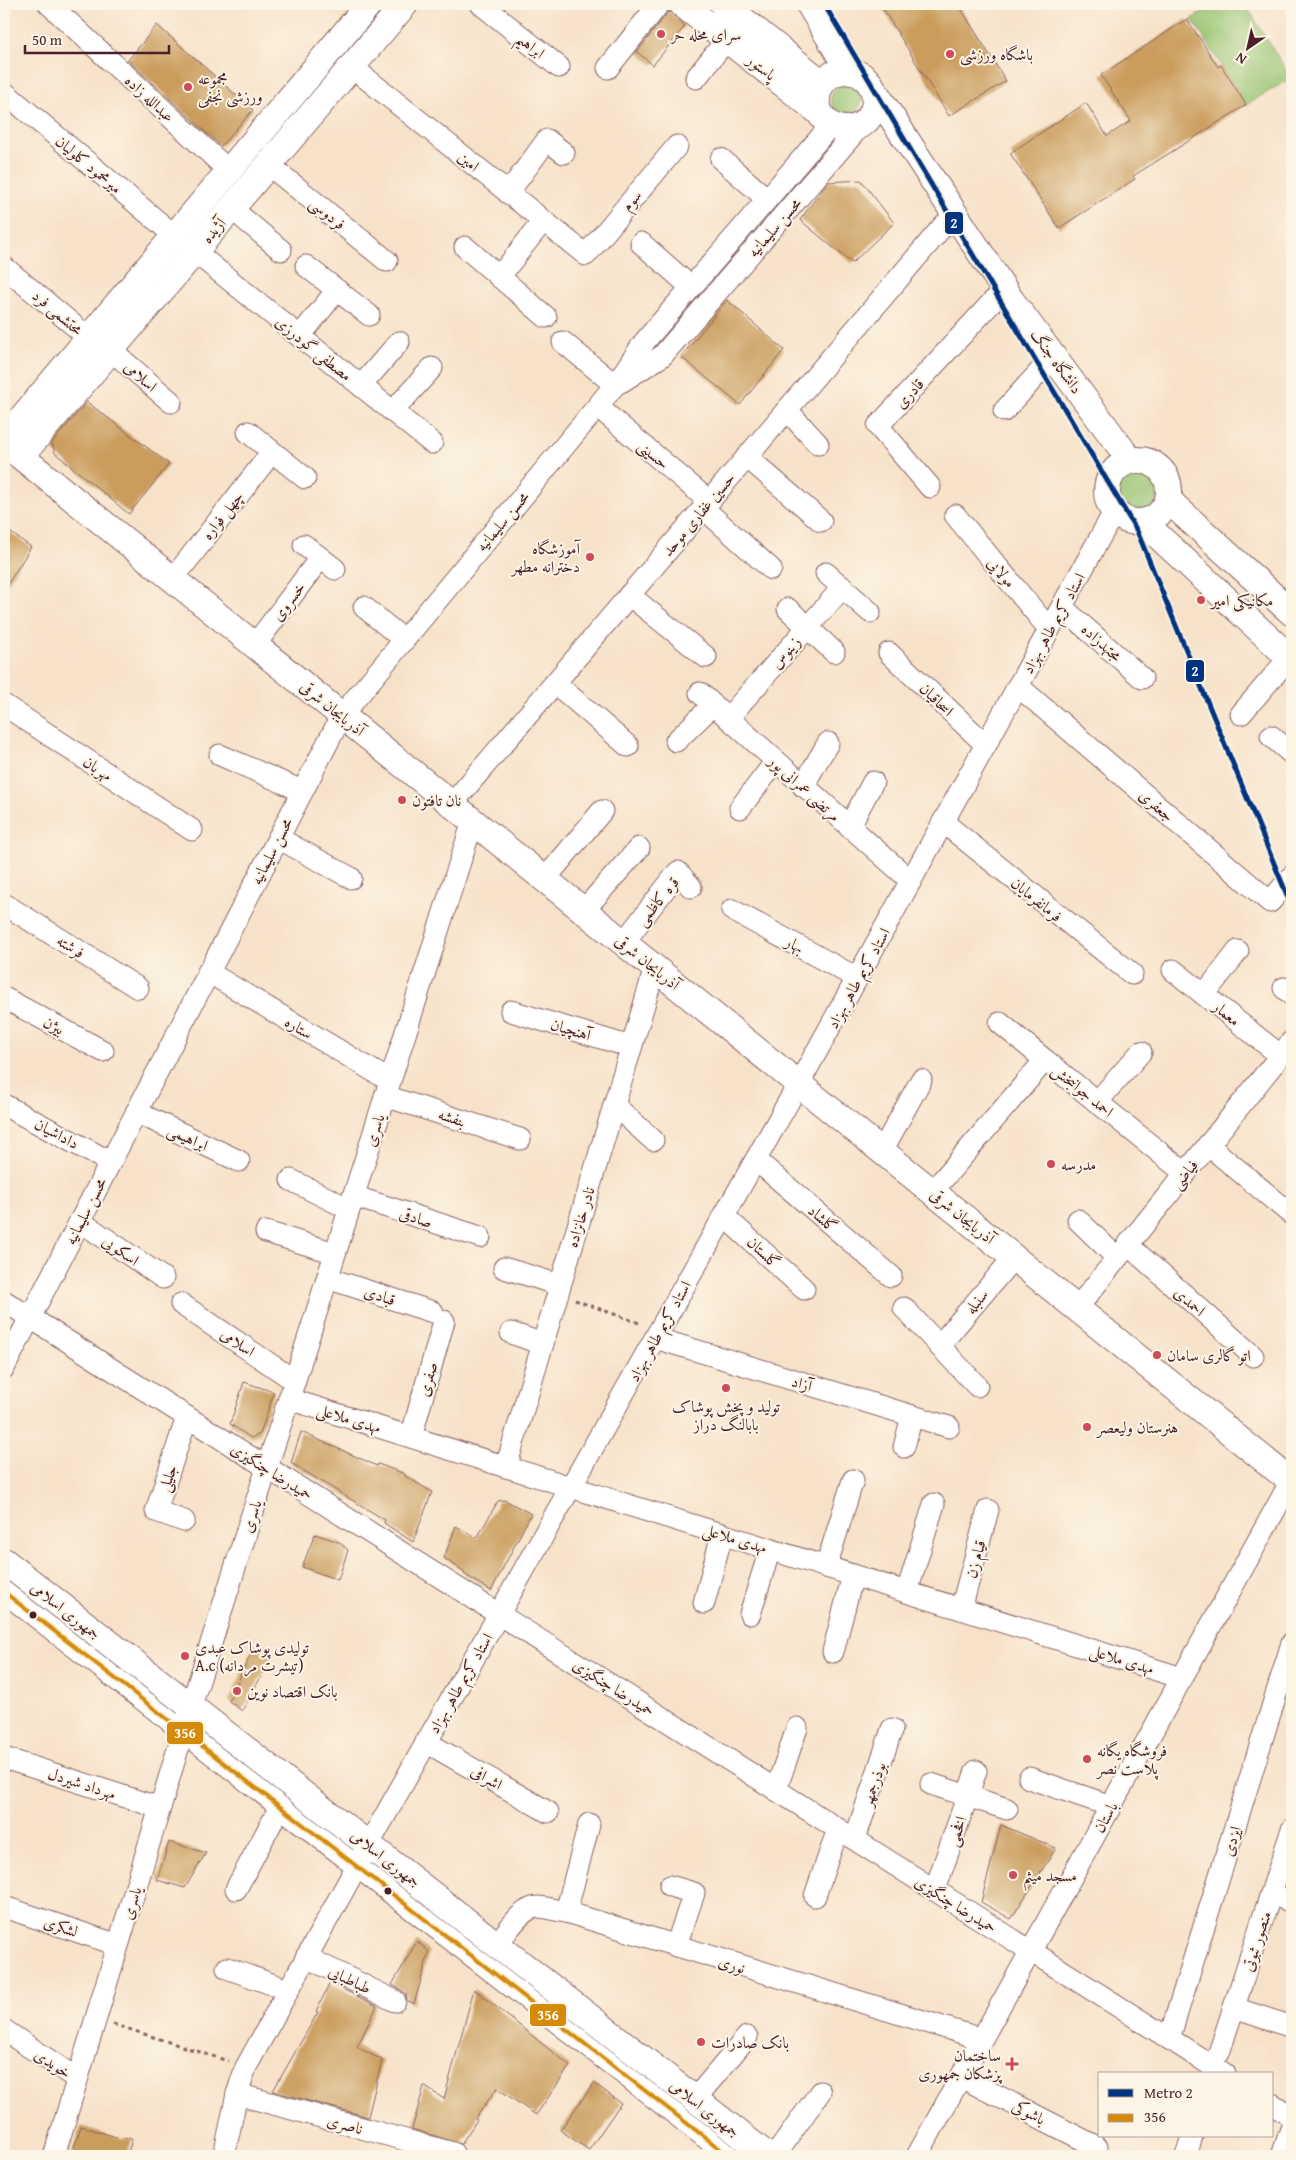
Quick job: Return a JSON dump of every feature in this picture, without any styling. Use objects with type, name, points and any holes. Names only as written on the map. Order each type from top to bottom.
[{"type":"main road","name":"آژیده","points":[[8,449],[89,338],[369,4]]},
{"type":"main road","name":"آژیده","points":[[8,449],[112,350],[405,4]]},
{"type":"main road","name":"پاستور","points":[[682,4],[825,118]]},
{"type":"main road","name":"پاستور","points":[[723,4],[824,81]]},
{"type":"main road","name":"دانشگاه جنگ","points":[[809,4],[830,39],[860,78],[1124,464]]},
{"type":"main road","points":[[824,81],[834,73],[860,78],[875,98],[867,118],[846,129],[825,118],[817,97],[824,81],[830,39]]},
{"type":"main road","name":"دانشگاه جنگ","points":[[867,118],[1043,368],[1124,464]]},
{"type":"main road","name":"آذربایجان شرقی","points":[[8,449],[173,579],[1292,1480]]},
{"type":"main road","points":[[1140,460],[1157,466],[1168,481],[1168,500],[1159,515],[1143,522],[1127,521],[1114,512],[1109,504],[1106,494],[1111,474],[1124,464],[1140,460]]},
{"type":"main road","points":[[1168,500],[1292,613]]},
{"type":"main road","points":[[1143,522],[1291,659]]},
{"type":"main road","name":"جمهوری اسلامی","points":[[4,1561],[191,1706],[363,1855],[497,1944],[768,2156]]},
{"type":"street","name":"عبدالله زاده","points":[[49,4],[229,172]]},
{"type":"street","name":"ابراهیم","points":[[481,4],[559,66]]},
{"type":"street","points":[[608,68],[659,4]]},
{"type":"street","points":[[696,78],[727,39]]},
{"type":"street","name":"امین","points":[[352,67],[586,255]]},
{"type":"street","name":"میرمحمود کلولیان","points":[[4,92],[195,252]]},
{"type":"street","name":"محسن سلیمانیه","points":[[4,1368],[342,715],[598,406],[645,341],[767,199],[825,118]]},
{"type":"street","name":"محسن سلیمانیه","points":[[615,385],[662,356],[867,118]]},
{"type":"street","points":[[508,193],[547,140],[564,153]]},
{"type":"street","name":"سوم","points":[[586,255],[677,146]]},
{"type":"street","points":[[721,159],[767,199]]},
{"type":"street","name":"فردوسی","points":[[269,165],[387,261]]},
{"type":"street","points":[[232,208],[281,250]]},
{"type":"street","points":[[499,277],[543,221]]},
{"type":"street","name":"حسین غفاری موحد","points":[[452,804],[944,225]]},
{"type":"street","points":[[641,244],[691,287]]},
{"type":"street","points":[[465,247],[546,318]]},
{"type":"street","name":"مصطفی گودرزی","points":[[195,252],[432,443]]},
{"type":"street","points":[[306,266],[369,315]]},
{"type":"street","name":"محتشمی فرد","points":[[4,267],[89,338]]},
{"type":"street","points":[[300,336],[336,290]]},
{"type":"street","name":"قادری","points":[[930,487],[878,426],[994,300]]},
{"type":"street","points":[[361,386],[399,342]]},
{"type":"street","points":[[563,342],[615,385]]},
{"type":"street","name":"اسلامی","points":[[112,350],[171,402]]},
{"type":"street","points":[[393,412],[432,368]]},
{"type":"street","points":[[1004,410],[1043,368]]},
{"type":"street","name":"حسینی","points":[[598,406],[706,505],[771,569]]},
{"type":"street","points":[[787,410],[818,444]]},
{"type":"street","points":[[248,432],[305,478]]},
{"type":"street","name":"چهل فواره","points":[[173,579],[272,452]]},
{"type":"street","points":[[747,457],[821,522]]},
{"type":"street","name":"استاد کریم طاهر بهزاد","points":[[224,2156],[237,2094],[246,2067],[426,1742],[799,1084],[1114,512]]},
{"type":"street","name":"مولایی","points":[[954,515],[1050,629]]},
{"type":"street","name":"خسروی","points":[[255,645],[320,557]]},
{"type":"street","points":[[826,572],[870,612]]},
{"type":"street","name":"زینوس","points":[[676,741],[713,705],[806,627],[843,587]]},
{"type":"street","points":[[629,595],[706,657]]},
{"type":"street","points":[[364,607],[404,640]]},
{"type":"street","name":"مجتهدزاده","points":[[1062,607],[1142,678]]},
{"type":"street","points":[[788,609],[834,652]]},
{"type":"street","name":"اسحاقیان","points":[[889,653],[986,745]]},
{"type":"street","points":[[1241,714],[1291,659]]},
{"type":"street","points":[[555,683],[628,746]]},
{"type":"street","name":"جعفری","points":[[1018,686],[1270,902],[1292,876]]},
{"type":"street","name":"مهربان","points":[[4,705],[192,830]]},
{"type":"street","name":"مرتضی عمرانی پور","points":[[713,705],[911,881]]},
{"type":"street","points":[[1271,736],[1292,754]]},
{"type":"street","points":[[803,786],[828,744]]},
{"type":"street","points":[[220,755],[302,791]]},
{"type":"street","points":[[740,808],[776,761]]},
{"type":"street","points":[[849,827],[873,782]]},
{"type":"street","points":[[545,879],[602,811]]},
{"type":"street","name":"یاسری","points":[[54,2156],[183,1731],[473,821]]},
{"type":"street","name":"فرمانفرمایان","points":[[943,822],[1132,974]]},
{"type":"street","points":[[278,838],[351,878]]},
{"type":"street","points":[[584,910],[638,848]]},
{"type":"street","name":"قره کاظمی","points":[[624,942],[678,872],[691,887]]},
{"type":"street","name":"فرشته","points":[[4,904],[138,988]]},
{"type":"street","name":"بهار","points":[[732,910],[857,978]]},
{"type":"street","points":[[1204,995],[1238,951]]},
{"type":"street","name":"نادر خانزاده","points":[[506,1467],[655,968]]},
{"type":"street","name":"معمار","points":[[1173,970],[1204,995],[1289,1047]]},
{"type":"street","name":"ستاره","points":[[208,972],[388,1088]]},
{"type":"street","name":"بیژن","points":[[4,998],[103,1051]]},
{"type":"street","name":"آهنچیان","points":[[511,1011],[631,1047]]},
{"type":"street","points":[[1000,1023],[1045,1060]]},
{"type":"street","name":"فیاضی","points":[[1077,1308],[1289,1047]]},
{"type":"street","points":[[1097,1102],[1141,1052]]},
{"type":"street","name":"احمد جوانبخش","points":[[933,1191],[1045,1060],[1186,1173]]},
{"type":"street","points":[[882,1151],[921,1080]]},
{"type":"street","name":"بنفشه","points":[[388,1088],[520,1139]]},
{"type":"street","name":"داداشیان","points":[[4,1105],[110,1162]]},
{"type":"street","points":[[614,1105],[653,1140]]},
{"type":"street","name":"ابراهیمی","points":[[136,1112],[239,1161]]},
{"type":"street","points":[[1208,1145],[1292,1215]]},
{"type":"street","name":"گلشاد","points":[[756,1160],[891,1276]]},
{"type":"street","name":"صادقی","points":[[291,1180],[351,1202],[480,1237]]},
{"type":"street","name":"گلستان","points":[[724,1216],[804,1289]]},
{"type":"street","name":"احمدی","points":[[1078,1220],[1122,1252],[1253,1356]]},
{"type":"street","name":"اسکویی","points":[[80,1221],[163,1278]]},
{"type":"street","points":[[266,1232],[335,1253]]},
{"type":"street","name":"سنبله","points":[[939,1346],[1014,1257]]},
{"type":"street","points":[[504,1268],[559,1290]]},
{"type":"street","name":"قبادی","points":[[327,1278],[438,1316]]},
{"type":"street","name":"حمیدرضا چنگیزی","points":[[4,1301],[1169,2039],[1218,2067]]},
{"type":"street","name":"اسلامی","points":[[182,1304],[292,1390]]},
{"type":"street","points":[[904,1308],[977,1386]]},
{"type":"street","name":"صفری","points":[[411,1437],[438,1316]]},
{"type":"street","points":[[511,1333],[542,1344]]},
{"type":"street","name":"آزاد","points":[[658,1334],[949,1427]]},
{"type":"street","name":"مهدی ملاعلی","points":[[292,1390],[411,1437],[1182,1678]]},
{"type":"street","points":[[904,1447],[912,1416]]},
{"type":"street","name":"جلیلی","points":[[184,1522],[156,1511],[187,1417]]},
{"type":"street","points":[[826,1567],[853,1480]]},
{"type":"street","name":"باستان","points":[[917,2156],[1292,1480]]},
{"type":"street","points":[[907,1592],[934,1504]]},
{"type":"street","name":"قیام زن","points":[[961,1609],[988,1510]]},
{"type":"street","points":[[704,1603],[722,1534]]},
{"type":"street","points":[[750,1614],[770,1549]]},
{"type":"street","points":[[833,1652],[853,1575]]},
{"type":"street","points":[[4,1592],[280,1807],[363,1855],[729,2156]]},
{"type":"street","name":"ایزدی","points":[[1169,2039],[1292,1644]]},
{"type":"street","points":[[776,1790],[797,1728]]},
{"type":"street","name":"بوذرجمهر","points":[[815,1896],[846,1834],[892,1729]]},
{"type":"street","name":"اشرافی","points":[[426,1742],[548,1812]]},
{"type":"street","name":"مهرداد شیردل","points":[[4,1758],[160,1808]]},
{"type":"street","name":"افخمی","points":[[935,1890],[976,1771]]},
{"type":"street","points":[[1029,1778],[1111,1806]]},
{"type":"street","points":[[931,1784],[1007,1809]]},
{"type":"street","points":[[236,1889],[280,1807]]},
{"type":"street","points":[[566,1912],[589,1824]]},
{"type":"street","name":"منصور ثبوتی","points":[[1218,2067],[1234,2008],[1292,1829]]},
{"type":"street","points":[[670,1886],[694,1893],[676,1946]]},
{"type":"street","points":[[1271,1894],[1292,1902]]},
{"type":"street","name":"لشکری","points":[[4,1907],[118,1945]]},
{"type":"street","name":"نوری","points":[[497,1944],[524,1912],[532,1908],[538,1907],[566,1912],[982,2039]]},
{"type":"street","name":"طباطبایی","points":[[306,1958],[395,2001]]},
{"type":"street","points":[[227,1968],[288,1990]]},
{"type":"street","points":[[1234,2008],[1292,2027]]},
{"type":"street","name":"خویدی","points":[[4,2030],[77,2079]]},
{"type":"street","points":[[695,2099],[748,2037]]},
{"type":"street","name":"باشوکی","points":[[961,2076],[1097,2147]]},
{"type":"street","points":[[775,2156],[820,2092]]},
{"type":"street","name":"ناصری","points":[[237,2094],[453,2153]]},
{"type":"street","points":[[1274,2105],[1292,2116]]},
{"type":"street","points":[[1282,2156],[1292,2126]]},
{"type":"street","points":[[1186,2156],[1191,2138]]},
{"type":"path","points":[[559,1290],[658,1334]]},
{"type":"path","points":[[96,2018],[246,2067]]},
{"type":"green space","points":[[1216,4],[1245,4],[1291,78],[1246,105],[1192,19]]},
{"type":"green space","points":[[846,85],[856,90],[861,100],[856,110],[846,115],[836,110],[831,100],[836,90]]},
{"type":"green space","points":[[1134,472],[1142,472],[1149,475],[1155,481],[1158,492],[1155,503],[1149,509],[1142,512],[1134,512],[1127,509],[1121,503],[1118,496],[1118,488],[1121,481],[1127,475]]},
{"type":"building","name":"باشگاه ورزشی","points":[[880,4],[958,4],[1006,81],[949,116]]},
{"type":"building","name":"سرای محله حر","points":[[669,11],[685,26],[653,65],[637,52]]},
{"type":"building","points":[[1187,19],[1218,67],[1221,65],[1246,105],[1133,176],[1135,179],[1059,228],[1010,153],[1086,103],[1107,136],[1131,121],[1101,75]]},
{"type":"building","name":"مجموعه ورزشی نجفی","points":[[157,25],[253,110],[221,146],[128,60]]},
{"type":"building","points":[[861,180],[894,223],[852,263],[800,220],[828,182]]},
{"type":"building","points":[[727,300],[784,350],[740,405],[681,357]]},
{"type":"building","points":[[87,402],[169,464],[129,514],[55,453],[52,443]]},
{"type":"building","points":[[4,528],[31,547],[4,590]]},
{"type":"building","points":[[244,1382],[274,1392],[260,1434],[251,1438],[230,1424]]},
{"type":"building","points":[[301,1432],[377,1466],[378,1464],[405,1474],[405,1476],[432,1492],[413,1542],[384,1523],[385,1520],[291,1463]]},
{"type":"building","points":[[505,1500],[531,1514],[491,1591],[464,1574],[465,1572],[444,1558],[456,1526],[477,1538],[498,1501]]},
{"type":"building","points":[[315,1534],[339,1542],[348,1550],[338,1580],[302,1567]]},
{"type":"building","points":[[254,1647],[273,1655],[242,1711],[229,1701]]},
{"type":"building","name":"مسجد میثم","points":[[1001,1825],[1056,1848],[1011,1919],[981,1902]]},
{"type":"building","points":[[169,1842],[206,1853],[185,1888],[157,1880]]},
{"type":"building","points":[[417,1941],[429,1952],[414,2004],[407,2000],[406,1994],[392,1985]]},
{"type":"building","points":[[330,1983],[377,2006],[357,2047],[382,2060],[368,2117],[273,2091],[318,2012],[316,2011]]},
{"type":"building","points":[[474,1989],[570,2066],[536,2115],[497,2088],[475,2119],[477,2120],[461,2144],[412,2129],[424,2086],[444,2099]]},
{"type":"building","points":[[594,2083],[621,2103],[589,2150],[560,2130]]},
{"type":"building","points":[[81,2126],[116,2137],[132,2139],[127,2156],[71,2156]]},
{"type":"metro line","name":"2","points":[[824,4],[1137,531],[1292,907]]},
{"type":"transit line","name":"356","points":[[4,1592],[729,2156]]},
{"type":"place","name":"سرای محله حر","points":[[661,34]]},
{"type":"place","name":"باشگاه ورزشی","points":[[950,54]]},
{"type":"place","name":"مجموعه ورزشی نجفی","points":[[188,87]]},
{"type":"place","name":"آموزشگاه دخترانه مطهر","points":[[590,557]]},
{"type":"place","name":"مکانیکی امیر","points":[[1201,600]]},
{"type":"place","name":"نان تافتون","points":[[402,800]]},
{"type":"place","name":"مدرسه","points":[[1051,1164]]},
{"type":"place","name":"اتو گالری سامان","points":[[1157,1355]]},
{"type":"place","name":"تولید و پخش پوشاک بابالنگ دراز","points":[[726,1388]]},
{"type":"place","name":"هنرستان ولیعصر","points":[[1087,1427]]},
{"type":"place","name":"تولیدی پوشاک عبدی A.c (تیشرت مردانه)","points":[[185,1656]]},
{"type":"place","name":"بانک اقتصاد نوین","points":[[237,1691]]},
{"type":"place","name":"فروشگاه یگانه پلاست نصر","points":[[1087,1759]]},
{"type":"place","name":"مسجد میثم","points":[[1013,1875]]},
{"type":"place","name":"بانک صادرات","points":[[701,2042]]},
{"type":"place","name":"ساختمان پزشکان جمهوری","points":[[1012,2064]]}]
